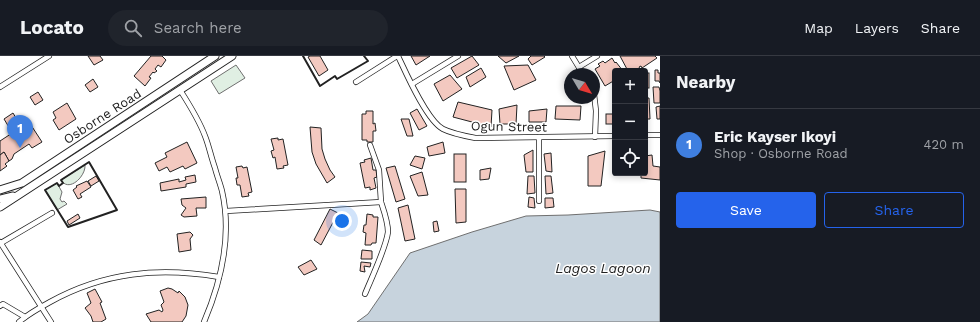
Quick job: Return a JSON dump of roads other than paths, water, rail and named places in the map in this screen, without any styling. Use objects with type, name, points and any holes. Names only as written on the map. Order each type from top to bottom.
[{"type":"main road","name":"Osborne Road","points":[[0,190],[22,183],[215,56]]},
{"type":"main road","name":"Osborne Road","points":[[0,207],[232,56]]},
{"type":"main road","points":[[0,199],[22,194]]},
{"type":"street","points":[[0,87],[50,56]]},
{"type":"street","points":[[356,82],[398,56]]},
{"type":"street","name":"Ogun Street","points":[[398,56],[430,115],[442,128],[461,135],[476,138],[612,136]]},
{"type":"street","points":[[412,84],[458,56]]},
{"type":"street","points":[[572,56],[579,67],[597,56]]},
{"type":"street","points":[[180,90],[190,105],[205,135],[222,190],[226,211],[226,235],[219,277],[214,299],[204,322]]},
{"type":"street","points":[[595,104],[595,137]]},
{"type":"street","points":[[648,135],[660,135]]},
{"type":"street","points":[[539,137],[539,201]]},
{"type":"street","points":[[365,294],[380,258],[388,232],[381,202],[378,170],[370,145]]},
{"type":"street","points":[[226,211],[381,202]]},
{"type":"street","points":[[51,322],[1,243],[52,213]]},
{"type":"street","points":[[19,322],[59,297],[88,285],[124,275],[168,272],[219,277]]},
{"type":"street","points":[[0,306],[3,304],[8,306],[25,317]]},
{"type":"water","name":"Lagos Lagoon","points":[[650,210],[660,212],[660,322],[357,322],[368,314],[410,253],[526,216]]},
{"type":"place","name":"Eric Kayser Ikoyi","points":[[20,148]]}]
